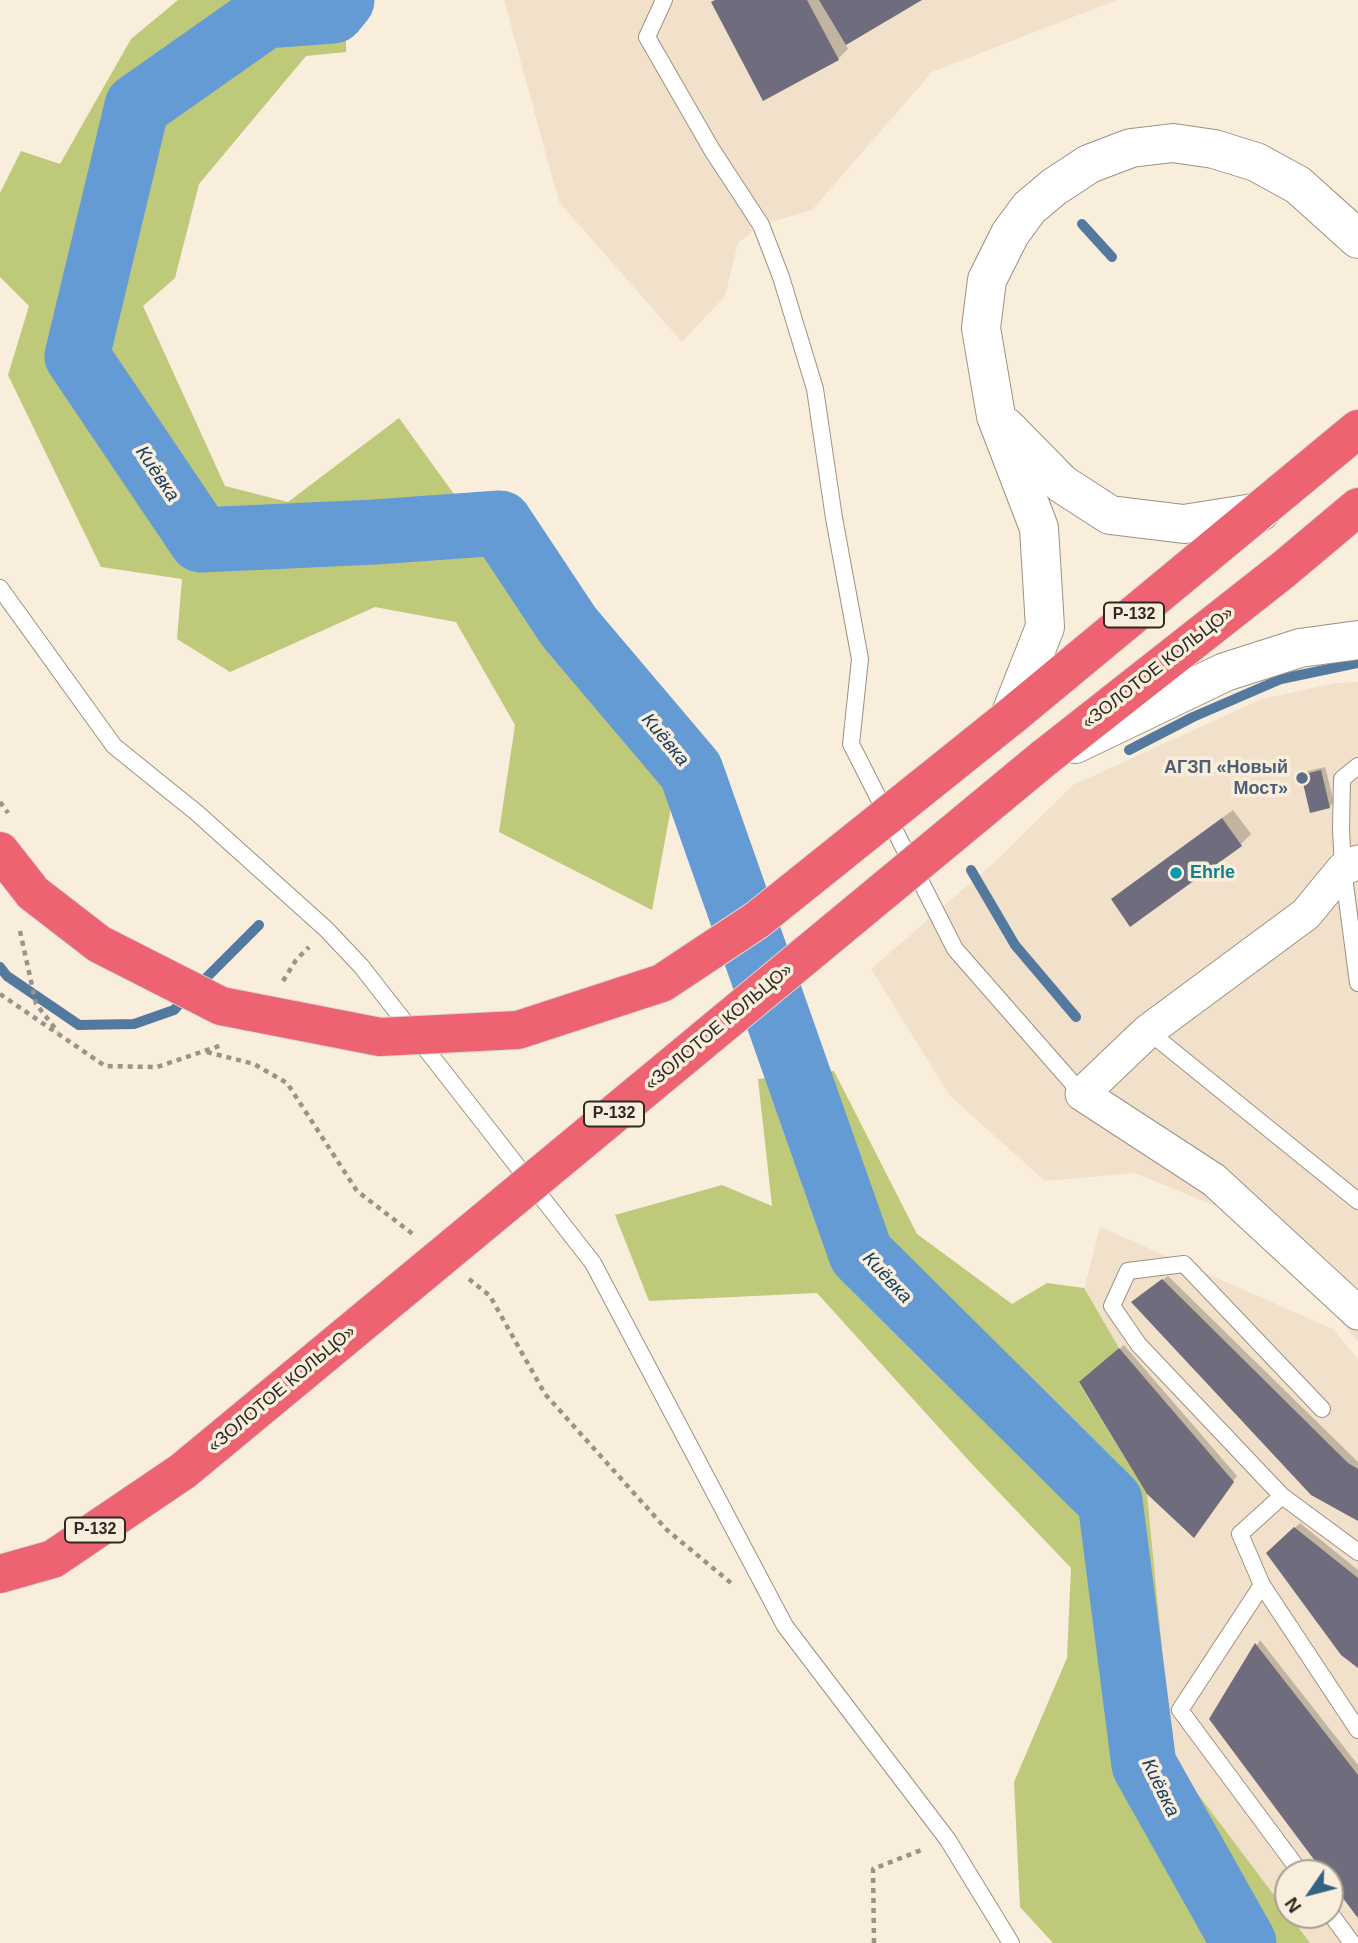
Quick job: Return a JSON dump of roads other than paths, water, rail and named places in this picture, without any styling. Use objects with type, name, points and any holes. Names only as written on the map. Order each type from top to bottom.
[{"type":"highway","name":"Р-132","points":[[0,851],[26,910],[221,1006],[380,1037],[518,1030],[662,983],[757,920],[1009,718],[1358,429]]},
{"type":"highway","name":"«ЗОЛОТОЕ КОЛЬЦО»","points":[[0,1574],[53,1559],[183,1471],[1044,758],[1283,570],[1358,507]]},
{"type":"main road","points":[[1009,718],[1045,627],[1039,528],[996,416],[981,328],[987,280],[1010,234],[1029,208],[1054,187],[1089,164],[1131,148],[1173,143],[1214,149],[1256,162],[1298,185],[1358,239]]},
{"type":"main road","points":[[996,416],[1062,484],[1110,515],[1184,524],[1260,512]]},
{"type":"main road","points":[[1044,758],[1225,672],[1300,648],[1358,640]]},
{"type":"street","points":[[1350,865],[1306,914],[1148,1031],[1082,1094],[1214,1180],[1358,1313]]},
{"type":"lane","points":[[664,0],[647,37],[712,150],[761,225],[781,277],[815,389],[834,518],[860,659],[851,744],[955,948],[1082,1094]]},
{"type":"lane","points":[[0,588],[114,746],[197,813],[326,929],[360,966],[593,1263],[785,1626],[948,1840],[1011,1943]]},
{"type":"lane","points":[[1358,766],[1342,779],[1358,983]]},
{"type":"lane","points":[[1148,1031],[1358,1201]]},
{"type":"lane","points":[[1322,1409],[1184,1264],[1128,1271],[1112,1306],[1139,1346],[1282,1496],[1358,1552]]},
{"type":"lane","points":[[1282,1496],[1240,1534],[1262,1585],[1358,1730]]},
{"type":"lane","points":[[1262,1585],[1180,1710],[1291,1859]]},
{"type":"waterway","name":"Киёвка","points":[[342,0],[333,11],[265,16],[137,106],[77,356],[201,540],[500,523],[569,627],[691,771],[861,1254],[1110,1501],[1144,1765],[1244,1943]]},
{"type":"waterway","points":[[1082,224],[1112,257]]},
{"type":"waterway","points":[[1129,750],[1193,717],[1281,679],[1358,663]]},
{"type":"waterway","points":[[971,870],[1015,945],[1076,1017]]},
{"type":"waterway","points":[[199,985],[259,925]]},
{"type":"waterway","points":[[0,967],[7,976],[79,1025],[134,1024],[174,1010],[187,996]]},
{"type":"place","name":"АГЗП «Новый Мост»","points":[[1302,778]]},
{"type":"place","name":"Ehrle","points":[[1176,873]]}]
